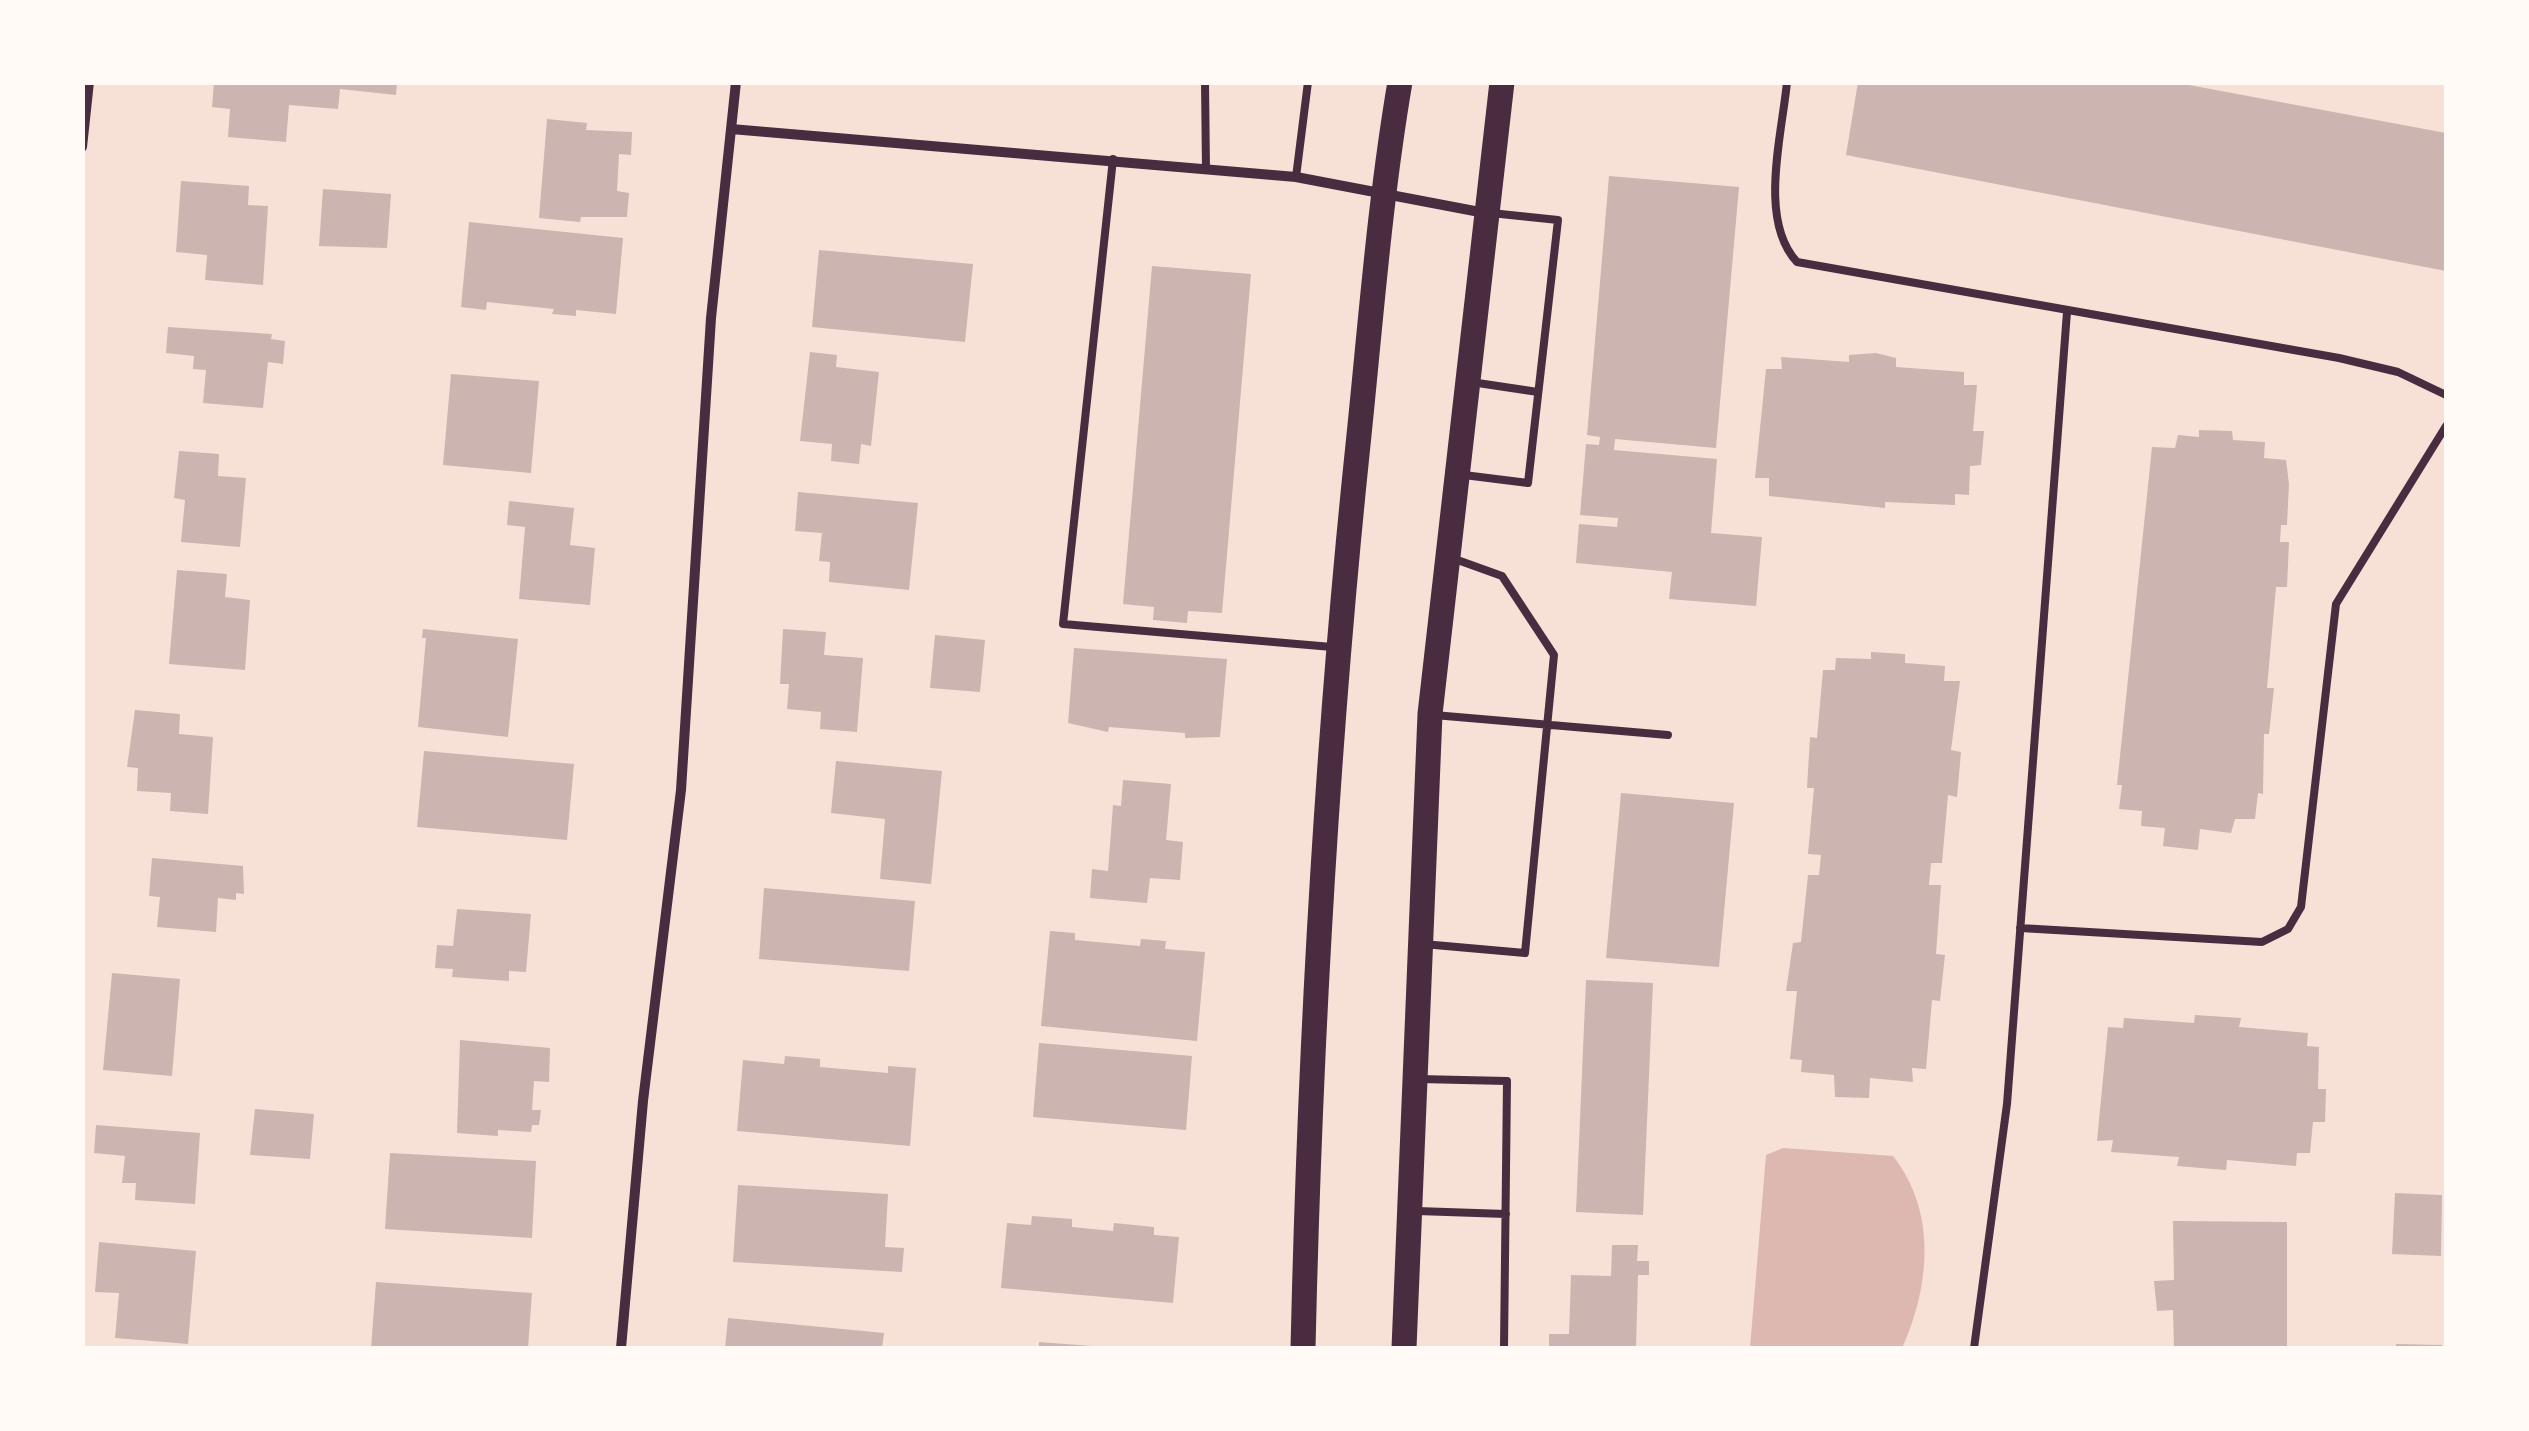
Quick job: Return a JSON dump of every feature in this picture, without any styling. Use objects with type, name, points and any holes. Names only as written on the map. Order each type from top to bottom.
[{"type":"main road","points":[[1303,1348],[1308,1113],[1337,647],[1384,192],[1400,82]]},
{"type":"main road","points":[[1404,1348],[1412,1079],[1430,714],[1502,82]]},
{"type":"street","points":[[82,147],[89,82]]},
{"type":"street","points":[[621,1348],[641,1119],[681,790],[711,318],[736,82]]},
{"type":"street","points":[[731,130],[1296,177],[1486,213]]},
{"type":"lane","points":[[1205,82],[1206,168]]},
{"type":"lane","points":[[1296,177],[1308,82]]},
{"type":"lane","points":[[1787,82],[1776,188],[1786,250],[1798,262],[2339,358],[2398,372],[2446,395]]},
{"type":"lane","points":[[1113,159],[1063,624],[1337,647]]},
{"type":"lane","points":[[1455,474],[1528,483],[1558,220],[1486,213]]},
{"type":"lane","points":[[1974,1348],[2007,1104],[2066,312]]},
{"type":"lane","points":[[1466,382],[1538,392]]},
{"type":"lane","points":[[2020,928],[2262,942],[2288,929],[2301,908],[2336,604],[2446,426]]},
{"type":"lane","points":[[1418,943],[1525,953],[1554,655],[1502,576],[1446,556]]},
{"type":"lane","points":[[1430,714],[1668,735]]},
{"type":"lane","points":[[1412,1079],[1507,1081],[1504,1348]]},
{"type":"lane","points":[[1407,1211],[1506,1214]]},
{"type":"shaded area","points":[[1783,1148],[1893,1156],[1907,1178],[1923,1225],[1924,1250],[1919,1300],[1902,1348],[1750,1348],[1766,1155]]},
{"type":"building","points":[[214,82],[397,82],[396,95],[340,89],[338,109],[289,105],[286,142],[228,137],[230,109],[212,107]]},
{"type":"building","points":[[1858,82],[2173,82],[2446,133],[2446,271],[1846,155]]},
{"type":"building","points":[[547,119],[587,123],[586,130],[632,132],[631,155],[619,154],[617,191],[629,193],[627,217],[581,217],[580,222],[539,218]]},
{"type":"building","points":[[1609,176],[1739,187],[1716,448],[1615,439],[1614,450],[1717,459],[1711,533],[1762,537],[1756,606],[1669,599],[1672,572],[1576,563],[1579,524],[1617,527],[1618,518],[1580,515],[1586,444],[1599,445],[1600,437],[1587,435]]},
{"type":"building","points":[[181,181],[249,186],[248,205],[268,206],[263,285],[205,280],[207,255],[176,252]]},
{"type":"building","points":[[323,189],[391,194],[387,248],[319,246]]},
{"type":"building","points":[[469,222],[623,238],[616,314],[576,310],[576,316],[552,314],[554,309],[487,302],[486,310],[461,307]]},
{"type":"building","points":[[819,250],[973,264],[965,342],[812,327]]},
{"type":"building","points":[[1152,266],[1251,274],[1222,613],[1188,611],[1187,623],[1153,620],[1154,607],[1123,604]]},
{"type":"building","points":[[168,327],[272,334],[271,339],[285,341],[283,364],[268,362],[263,408],[203,403],[206,370],[193,369],[194,356],[166,353]]},
{"type":"building","points":[[810,352],[837,355],[836,367],[879,372],[871,446],[861,444],[859,464],[831,461],[832,444],[800,441]]},
{"type":"building","points":[[1876,353],[1896,358],[1896,367],[1964,372],[1964,385],[1977,385],[1973,431],[1984,431],[1981,465],[1970,466],[1969,495],[1955,494],[1955,505],[1885,502],[1885,508],[1769,496],[1769,478],[1755,478],[1766,369],[1782,369],[1781,357],[1849,362],[1849,355]]},
{"type":"building","points":[[451,374],[539,381],[531,473],[443,465]]},
{"type":"building","points":[[2199,430],[2232,431],[2233,440],[2265,442],[2264,458],[2286,460],[2287,525],[2281,525],[2280,542],[2289,542],[2287,587],[2276,587],[2267,688],[2274,688],[2269,734],[2264,734],[2263,794],[2258,793],[2255,819],[2235,819],[2231,833],[2200,829],[2198,850],[2163,846],[2165,828],[2141,826],[2142,811],[2119,809],[2122,785],[2117,785],[2152,447],[2175,448],[2178,435],[2199,437]]},
{"type":"building","points":[[179,451],[219,454],[218,476],[246,478],[240,547],[181,542],[185,500],[174,498]]},
{"type":"building","points":[[798,492],[918,503],[909,590],[829,582],[830,562],[819,561],[822,533],[795,531]]},
{"type":"building","points":[[509,501],[574,508],[570,545],[595,548],[590,605],[519,599],[525,527],[507,525]]},
{"type":"building","points":[[177,570],[227,574],[225,597],[250,600],[245,670],[169,664]]},
{"type":"building","points":[[423,629],[518,639],[508,737],[418,727],[426,638],[422,638]]},
{"type":"building","points":[[783,629],[826,632],[824,655],[863,658],[857,732],[820,729],[821,712],[787,709],[789,684],[780,684]]},
{"type":"building","points":[[935,635],[985,640],[980,692],[930,688]]},
{"type":"building","points":[[1074,648],[1227,659],[1220,737],[1185,738],[1185,733],[1109,727],[1108,732],[1068,723]]},
{"type":"building","points":[[1871,652],[1905,654],[1905,663],[1945,666],[1944,681],[1960,681],[1951,750],[1961,752],[1957,797],[1948,795],[1942,863],[1931,863],[1929,885],[1941,885],[1936,954],[1945,955],[1940,1001],[1932,1000],[1926,1069],[1912,1068],[1913,1082],[1870,1078],[1869,1098],[1835,1097],[1834,1075],[1801,1072],[1802,1060],[1790,1059],[1797,991],[1786,991],[1793,943],[1801,942],[1808,875],[1819,875],[1821,855],[1808,854],[1814,788],[1807,788],[1810,737],[1817,738],[1823,670],[1835,670],[1836,658],[1871,659]]},
{"type":"building","points":[[135,710],[180,714],[179,734],[213,737],[208,814],[170,811],[171,793],[137,791],[138,768],[127,767]]},
{"type":"building","points":[[424,751],[574,764],[567,840],[417,827]]},
{"type":"building","points":[[836,761],[942,771],[931,884],[880,879],[885,819],[831,813]]},
{"type":"building","points":[[1123,780],[1171,784],[1166,840],[1183,842],[1180,880],[1150,878],[1147,903],[1090,898],[1092,869],[1108,871],[1113,805],[1121,806]]},
{"type":"building","points":[[1621,793],[1734,803],[1719,967],[1606,958]]},
{"type":"building","points":[[152,858],[243,866],[244,894],[236,893],[236,900],[218,898],[216,932],[157,927],[160,897],[149,896]]},
{"type":"building","points":[[764,888],[915,901],[909,971],[759,959]]},
{"type":"building","points":[[457,909],[531,914],[526,972],[509,971],[509,981],[452,977],[453,969],[435,968],[437,945],[453,946]]},
{"type":"building","points":[[1050,931],[1075,933],[1075,940],[1140,946],[1141,939],[1166,941],[1165,949],[1205,952],[1197,1041],[1041,1026]]},
{"type":"building","points":[[112,973],[180,979],[172,1076],[103,1070]]},
{"type":"building","points":[[1586,980],[1653,983],[1643,1215],[1576,1212]]},
{"type":"building","points":[[2195,1015],[2241,1018],[2239,1027],[2308,1033],[2307,1046],[2319,1047],[2318,1089],[2326,1089],[2325,1122],[2313,1122],[2310,1153],[2297,1153],[2296,1166],[2227,1160],[2226,1170],[2177,1166],[2179,1157],[2111,1152],[2113,1140],[2097,1141],[2108,1027],[2123,1028],[2124,1018],[2194,1023]]},
{"type":"building","points":[[460,1040],[550,1048],[549,1082],[534,1081],[532,1110],[541,1110],[539,1125],[532,1125],[531,1132],[498,1130],[498,1136],[457,1133]]},
{"type":"building","points":[[1039,1043],[1192,1056],[1186,1130],[1033,1117]]},
{"type":"building","points":[[785,1056],[820,1059],[820,1067],[888,1073],[888,1066],[916,1068],[910,1146],[737,1131],[743,1060],[784,1064]]},
{"type":"building","points":[[255,1109],[314,1114],[310,1159],[250,1155]]},
{"type":"building","points":[[96,1125],[200,1133],[195,1204],[135,1200],[136,1183],[122,1183],[125,1156],[94,1153]]},
{"type":"building","points":[[390,1153],[536,1161],[532,1238],[385,1229]]},
{"type":"building","points":[[738,1185],[888,1194],[885,1247],[904,1248],[902,1272],[733,1262]]},
{"type":"building","points":[[2395,1193],[2442,1195],[2441,1256],[2392,1254]]},
{"type":"building","points":[[1032,1216],[1072,1219],[1072,1227],[1113,1231],[1114,1223],[1154,1227],[1154,1235],[1179,1237],[1173,1303],[1001,1288],[1007,1223],[1031,1225]]},
{"type":"building","points":[[2173,1221],[2287,1222],[2287,1348],[2174,1348],[2173,1310],[2157,1311],[2154,1281],[2174,1280]]},
{"type":"building","points":[[99,1242],[196,1251],[188,1344],[115,1338],[119,1293],[95,1292]]},
{"type":"building","points":[[1612,1245],[1638,1245],[1637,1261],[1649,1261],[1649,1275],[1638,1275],[1636,1348],[1549,1348],[1549,1334],[1569,1334],[1571,1275],[1611,1276]]},
{"type":"building","points":[[376,1282],[532,1293],[528,1348],[371,1348]]},
{"type":"building","points":[[728,1318],[884,1333],[882,1348],[725,1348]]},
{"type":"building","points":[[1039,1342],[1092,1346],[1092,1348],[1039,1348]]},
{"type":"building","points":[[2396,1344],[2442,1345],[2442,1348],[2396,1348]]}]
